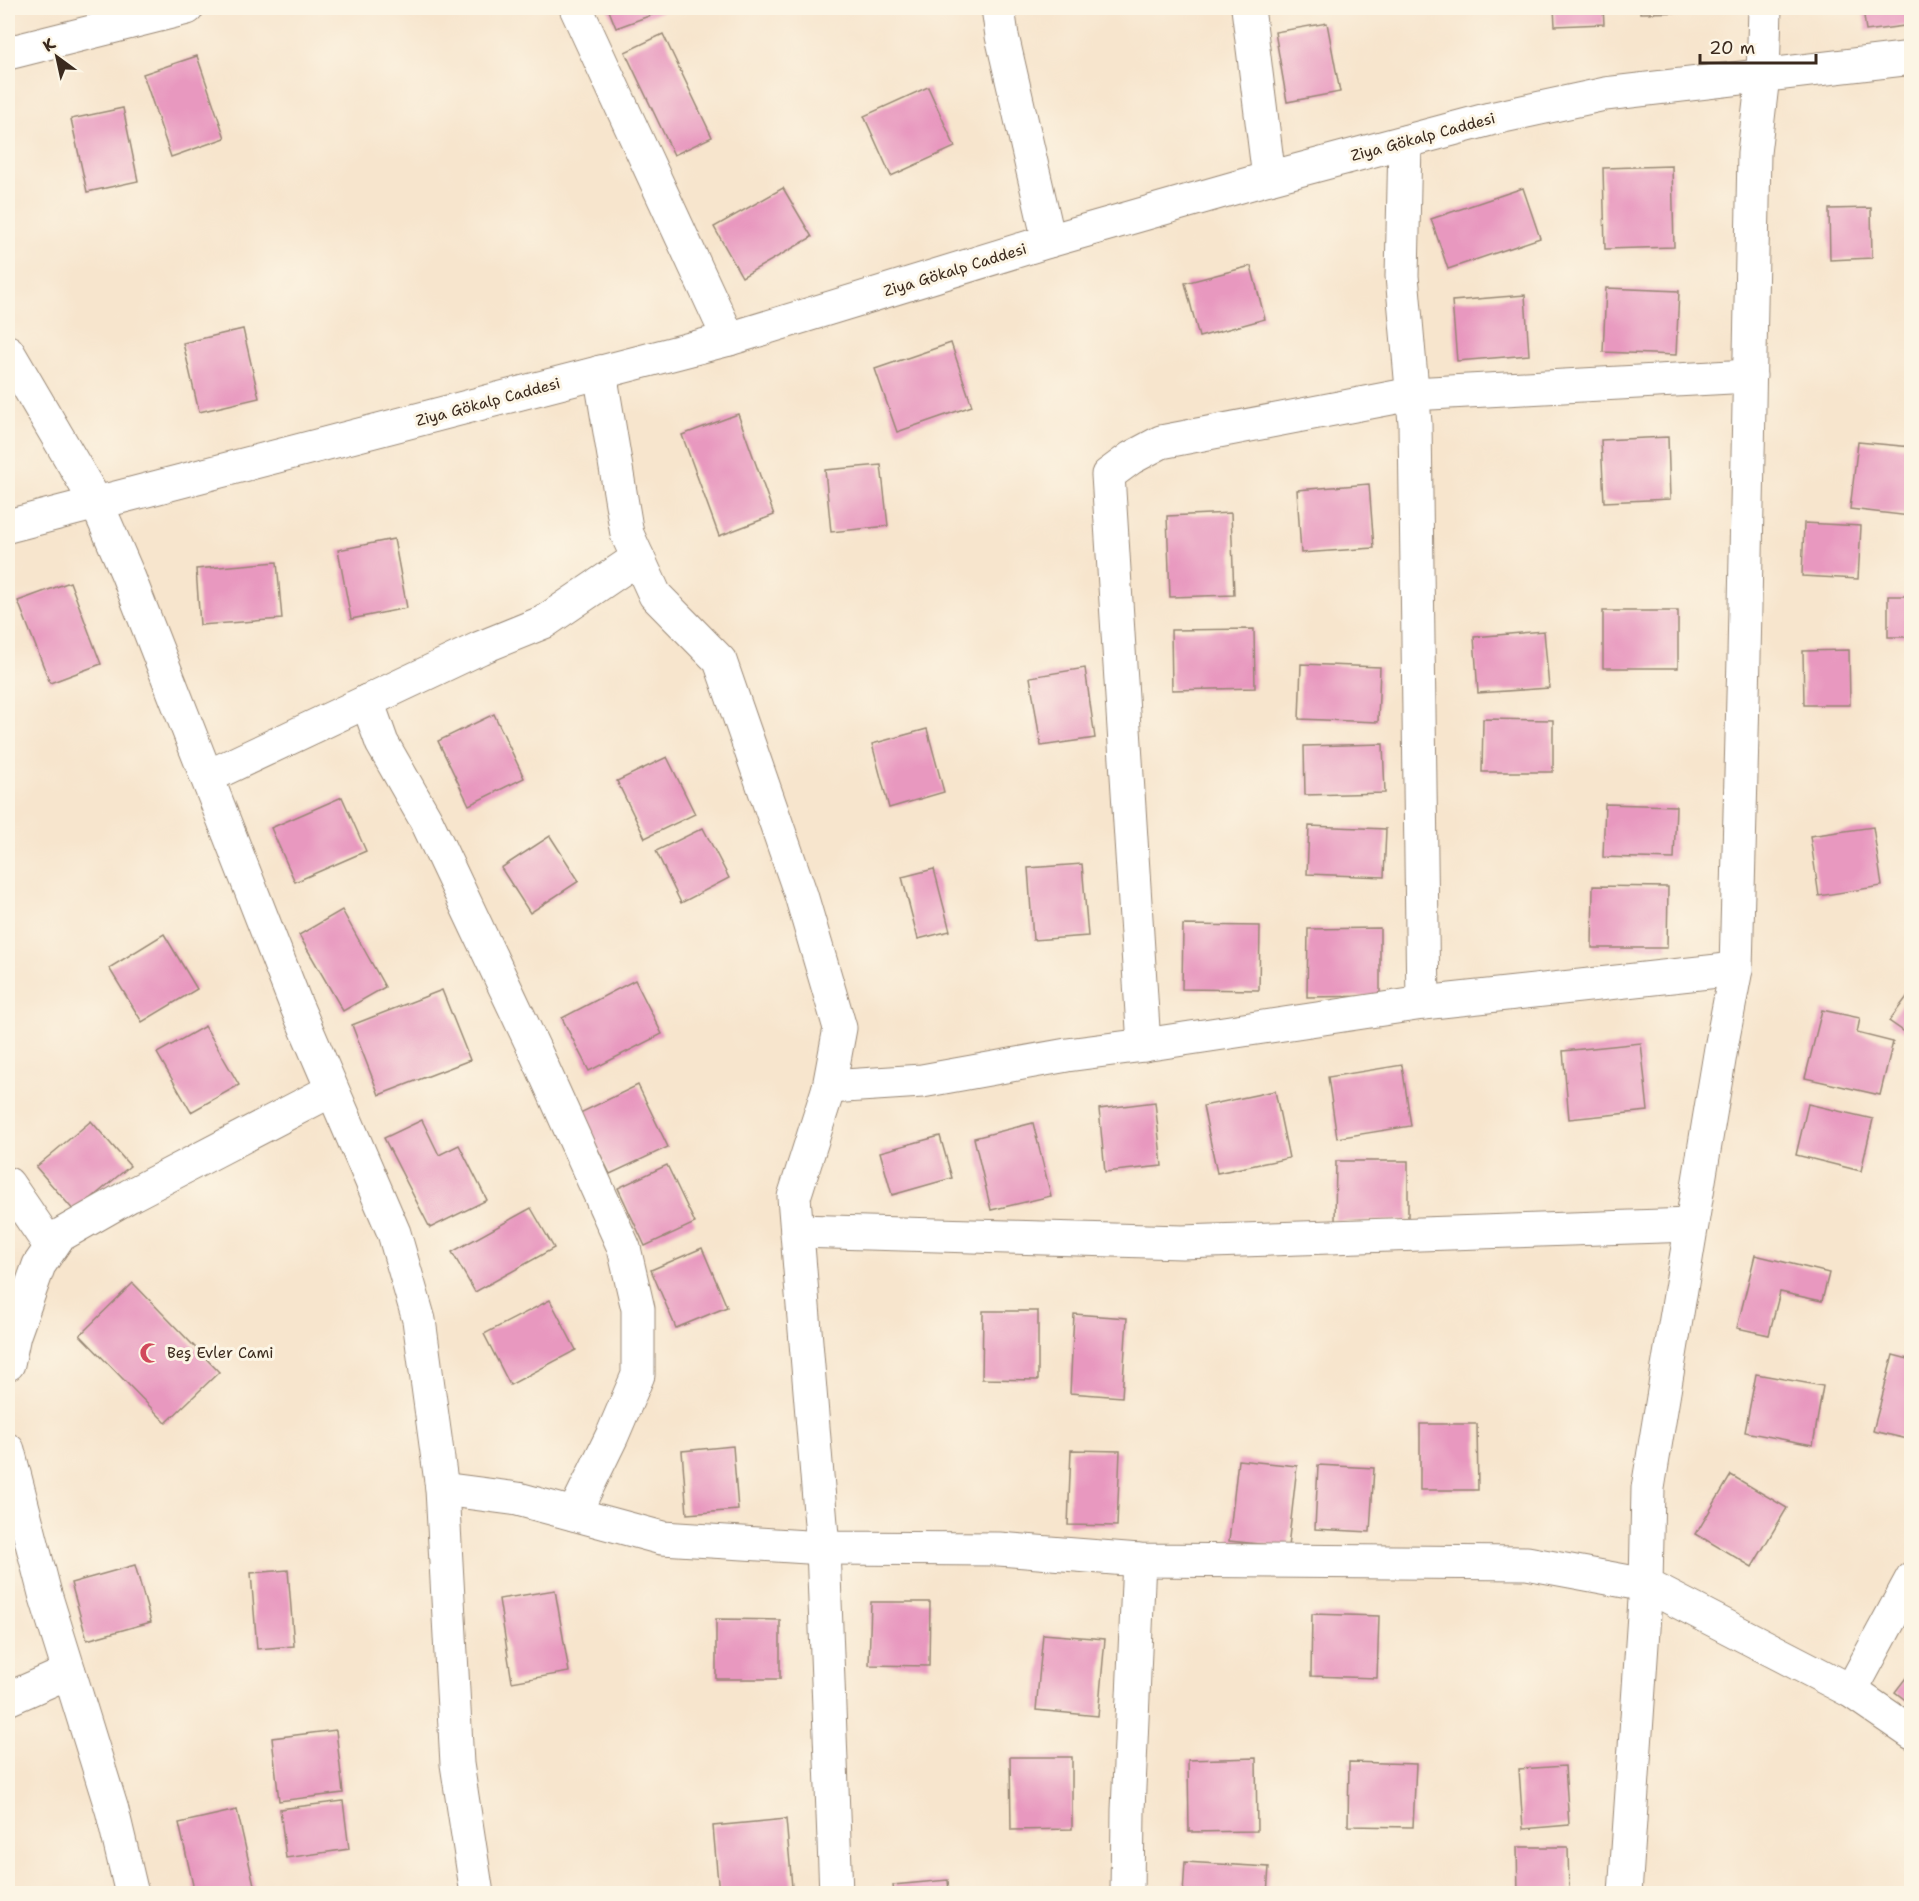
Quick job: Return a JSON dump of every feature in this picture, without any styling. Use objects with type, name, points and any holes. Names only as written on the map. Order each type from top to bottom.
[{"type":"street","points":[[8,53],[187,8]]},
{"type":"street","points":[[576,8],[729,339]]},
{"type":"street","points":[[998,8],[1002,36],[1049,241]]},
{"type":"street","points":[[1248,8],[1269,178]]},
{"type":"street","points":[[1625,1893],[1646,1585],[1648,1488],[1736,969],[1754,153],[1762,76],[1765,8]]},
{"type":"street","name":"Ziya Gökalp Caddesi","points":[[8,526],[729,339],[1049,241],[1490,118],[1605,94],[1911,58]]},
{"type":"street","points":[[1405,142],[1402,276],[1414,423],[1423,1003]]},
{"type":"street","points":[[8,352],[96,504],[127,573],[296,1005],[394,1233],[419,1320],[442,1489],[457,1764],[477,1893]]},
{"type":"street","points":[[600,372],[627,534],[655,595],[720,661],[801,896],[840,1028],[829,1087],[794,1197],[823,1548],[836,1893]]},
{"type":"street","points":[[1144,1046],[1108,475],[1131,458],[1161,442],[1412,394],[1750,376]]},
{"type":"street","points":[[207,777],[480,648],[544,622],[638,558]]},
{"type":"street","points":[[367,701],[382,743],[426,820],[536,1053],[624,1248],[638,1309],[639,1375],[574,1514]]},
{"type":"street","points":[[829,1087],[922,1081],[1067,1055],[1144,1046],[1423,1003],[1736,969]]},
{"type":"street","points":[[8,1364],[14,1335],[39,1265],[59,1236],[332,1090]]},
{"type":"street","points":[[8,1184],[51,1247]]},
{"type":"street","points":[[797,1231],[1182,1242],[1692,1225]]},
{"type":"street","points":[[8,1450],[45,1594],[112,1810],[132,1893]]},
{"type":"street","points":[[442,1489],[518,1499],[662,1538],[823,1548],[999,1549],[1139,1560],[1527,1563],[1646,1585],[1851,1691],[1911,1732]]},
{"type":"street","points":[[1127,1893],[1128,1810],[1139,1560]]},
{"type":"street","points":[[1851,1691],[1911,1578]]},
{"type":"street","points":[[8,1699],[69,1672]]},
{"type":"building","points":[[608,8],[667,8],[668,9],[616,28]]},
{"type":"building","points":[[1554,8],[1603,8],[1604,24],[1555,26]]},
{"type":"building","points":[[1640,8],[1697,8],[1697,12],[1640,13]]},
{"type":"building","points":[[1863,8],[1912,8],[1912,25],[1866,31]]},
{"type":"building","points":[[1327,23],[1340,92],[1287,102],[1275,32]]},
{"type":"building","points":[[663,34],[712,137],[674,155],[625,52]]},
{"type":"building","points":[[197,56],[225,138],[171,157],[143,74]]},
{"type":"building","points":[[928,87],[955,147],[891,176],[864,116]]},
{"type":"building","points":[[123,108],[138,181],[87,192],[71,119]]},
{"type":"building","points":[[1672,166],[1674,247],[1605,249],[1603,168]]},
{"type":"building","points":[[783,188],[812,237],[742,277],[714,227]]},
{"type":"building","points":[[1523,188],[1540,238],[1448,269],[1431,219]]},
{"type":"building","points":[[1871,208],[1872,258],[1830,260],[1829,209]]},
{"type":"building","points":[[1251,266],[1265,319],[1199,337],[1185,283]]},
{"type":"building","points":[[1606,288],[1679,291],[1676,355],[1603,352]]},
{"type":"building","points":[[1525,295],[1529,355],[1457,361],[1452,301]]},
{"type":"building","points":[[243,329],[259,398],[199,412],[183,343]]},
{"type":"building","points":[[951,343],[972,406],[897,432],[875,369]]},
{"type":"building","points":[[738,414],[774,515],[719,536],[682,435]]},
{"type":"building","points":[[1668,437],[1670,499],[1604,502],[1601,440]]},
{"type":"building","points":[[1858,442],[1912,447],[1910,516],[1850,509]]},
{"type":"building","points":[[881,465],[888,526],[831,532],[825,470]]},
{"type":"building","points":[[1369,484],[1374,548],[1301,553],[1297,490]]},
{"type":"building","points":[[1231,513],[1234,595],[1170,597],[1167,516]]},
{"type":"building","points":[[1804,523],[1861,526],[1858,579],[1802,576]]},
{"type":"building","points":[[394,539],[407,608],[351,619],[338,550]]},
{"type":"building","points":[[277,562],[282,619],[200,625],[196,569]]},
{"type":"building","points":[[70,582],[101,664],[50,683],[18,601]]},
{"type":"building","points":[[1888,596],[1912,596],[1912,637],[1888,637]]},
{"type":"building","points":[[1603,611],[1678,611],[1678,668],[1603,668]]},
{"type":"building","points":[[1254,629],[1255,688],[1172,690],[1171,630]]},
{"type":"building","points":[[1544,631],[1549,688],[1478,693],[1474,637]]},
{"type":"building","points":[[1849,650],[1850,705],[1804,705],[1803,651]]},
{"type":"building","points":[[1301,664],[1380,667],[1378,722],[1299,719]]},
{"type":"building","points":[[1085,668],[1095,738],[1041,746],[1030,677]]},
{"type":"building","points":[[494,714],[524,778],[469,805],[438,741]]},
{"type":"building","points":[[1483,719],[1553,720],[1553,772],[1482,772]]},
{"type":"building","points":[[927,729],[944,792],[889,808],[872,744]]},
{"type":"building","points":[[1383,744],[1385,793],[1305,795],[1304,746]]},
{"type":"building","points":[[667,757],[695,814],[645,838],[617,781]]},
{"type":"building","points":[[342,797],[366,851],[295,882],[271,828]]},
{"type":"building","points":[[1605,804],[1676,806],[1674,859],[1603,857]]},
{"type":"building","points":[[1309,826],[1386,829],[1384,877],[1307,874]]},
{"type":"building","points":[[1873,827],[1882,886],[1819,896],[1810,836]]},
{"type":"building","points":[[703,828],[729,878],[681,903],[656,851]]},
{"type":"building","points":[[550,836],[579,881],[530,913],[501,868]]},
{"type":"building","points":[[1082,864],[1088,936],[1033,940],[1028,868]]},
{"type":"building","points":[[934,869],[950,931],[918,939],[902,877]]},
{"type":"building","points":[[1593,886],[1668,887],[1667,948],[1592,948]]},
{"type":"building","points":[[342,910],[385,987],[343,1011],[299,935]]},
{"type":"building","points":[[1183,925],[1260,926],[1259,990],[1182,989]]},
{"type":"building","points":[[1380,928],[1380,996],[1307,997],[1308,929]]},
{"type":"building","points":[[164,934],[197,989],[142,1022],[109,968]]},
{"type":"building","points":[[635,980],[662,1034],[589,1071],[562,1018]]},
{"type":"building","points":[[442,990],[470,1060],[379,1095],[352,1025]]},
{"type":"building","points":[[1912,990],[1912,1037],[1889,1021]]},
{"type":"building","points":[[1822,1010],[1860,1018],[1857,1033],[1893,1042],[1880,1095],[1805,1078]]},
{"type":"building","points":[[205,1026],[239,1085],[191,1112],[157,1053]]},
{"type":"building","points":[[1641,1043],[1648,1111],[1569,1119],[1563,1051]]},
{"type":"building","points":[[1402,1065],[1411,1126],[1337,1138],[1328,1077]]},
{"type":"building","points":[[638,1085],[668,1147],[610,1174],[580,1113]]},
{"type":"building","points":[[1275,1091],[1289,1158],[1217,1173],[1203,1106]]},
{"type":"building","points":[[1155,1102],[1162,1166],[1105,1172],[1099,1109]]},
{"type":"building","points":[[1808,1104],[1873,1119],[1861,1171],[1796,1155]]},
{"type":"building","points":[[422,1120],[439,1155],[459,1145],[487,1200],[430,1228],[384,1138]]},
{"type":"building","points":[[91,1121],[130,1166],[75,1212],[36,1167]]},
{"type":"building","points":[[1033,1123],[1051,1196],[991,1210],[974,1138]]},
{"type":"building","points":[[940,1136],[952,1178],[892,1195],[880,1152]]},
{"type":"building","points":[[1336,1161],[1408,1161],[1408,1221],[1335,1221]]},
{"type":"building","points":[[667,1165],[695,1223],[645,1246],[618,1188]]},
{"type":"building","points":[[531,1208],[554,1248],[475,1292],[452,1252]]},
{"type":"building","points":[[702,1248],[727,1307],[676,1328],[651,1270]]},
{"type":"building","points":[[1755,1255],[1829,1273],[1822,1301],[1780,1292],[1769,1335],[1737,1328]]},
{"type":"building","name":"Beş Evler Cami","points":[[133,1283],[219,1372],[166,1423],[80,1335]]},
{"type":"building","points":[[550,1300],[576,1350],[510,1385],[484,1334]]},
{"type":"building","points":[[983,1311],[1038,1311],[1038,1380],[982,1379]]},
{"type":"building","points":[[1074,1314],[1127,1318],[1122,1397],[1070,1393]]},
{"type":"building","points":[[1893,1355],[1912,1360],[1912,1440],[1873,1431]]},
{"type":"building","points":[[1756,1374],[1823,1386],[1813,1445],[1745,1432]]},
{"type":"building","points":[[1420,1424],[1477,1424],[1478,1490],[1420,1490]]},
{"type":"building","points":[[733,1446],[738,1510],[687,1514],[682,1451]]},
{"type":"building","points":[[1071,1450],[1120,1451],[1117,1526],[1068,1525]]},
{"type":"building","points":[[1238,1460],[1297,1466],[1288,1547],[1229,1541]]},
{"type":"building","points":[[1318,1465],[1374,1468],[1370,1532],[1315,1529]]},
{"type":"building","points":[[1731,1475],[1787,1508],[1752,1567],[1696,1534]]},
{"type":"building","points":[[135,1565],[151,1622],[87,1640],[71,1583]]},
{"type":"building","points":[[288,1570],[294,1646],[257,1649],[251,1573]]},
{"type":"building","points":[[555,1590],[569,1672],[512,1682],[499,1599]]},
{"type":"building","points":[[871,1602],[930,1602],[929,1666],[869,1665]]},
{"type":"building","points":[[1312,1614],[1379,1616],[1377,1678],[1311,1676]]},
{"type":"building","points":[[716,1619],[780,1620],[780,1679],[716,1679]]},
{"type":"building","points":[[1043,1634],[1105,1639],[1098,1716],[1036,1710]]},
{"type":"building","points":[[1912,1670],[1912,1705],[1895,1692]]},
{"type":"building","points":[[336,1730],[343,1793],[279,1801],[272,1738]]},
{"type":"building","points":[[1010,1757],[1072,1757],[1072,1829],[1011,1830]]},
{"type":"building","points":[[1256,1758],[1257,1831],[1189,1832],[1188,1760]]},
{"type":"building","points":[[1349,1762],[1416,1764],[1413,1827],[1348,1826]]},
{"type":"building","points":[[1565,1766],[1569,1825],[1523,1829],[1519,1769]]},
{"type":"building","points":[[343,1801],[349,1849],[286,1858],[280,1809]]},
{"type":"building","points":[[237,1810],[255,1889],[235,1894],[195,1894],[179,1823]]},
{"type":"building","points":[[786,1819],[792,1887],[719,1894],[713,1826]]},
{"type":"building","points":[[1517,1847],[1568,1847],[1569,1894],[1518,1894]]},
{"type":"building","points":[[1185,1862],[1269,1867],[1267,1894],[1183,1894]]},
{"type":"building","points":[[948,1880],[949,1894],[894,1894],[893,1885]]},
{"type":"place","name":"Beş Evler Cami","points":[[150,1353]]}]
